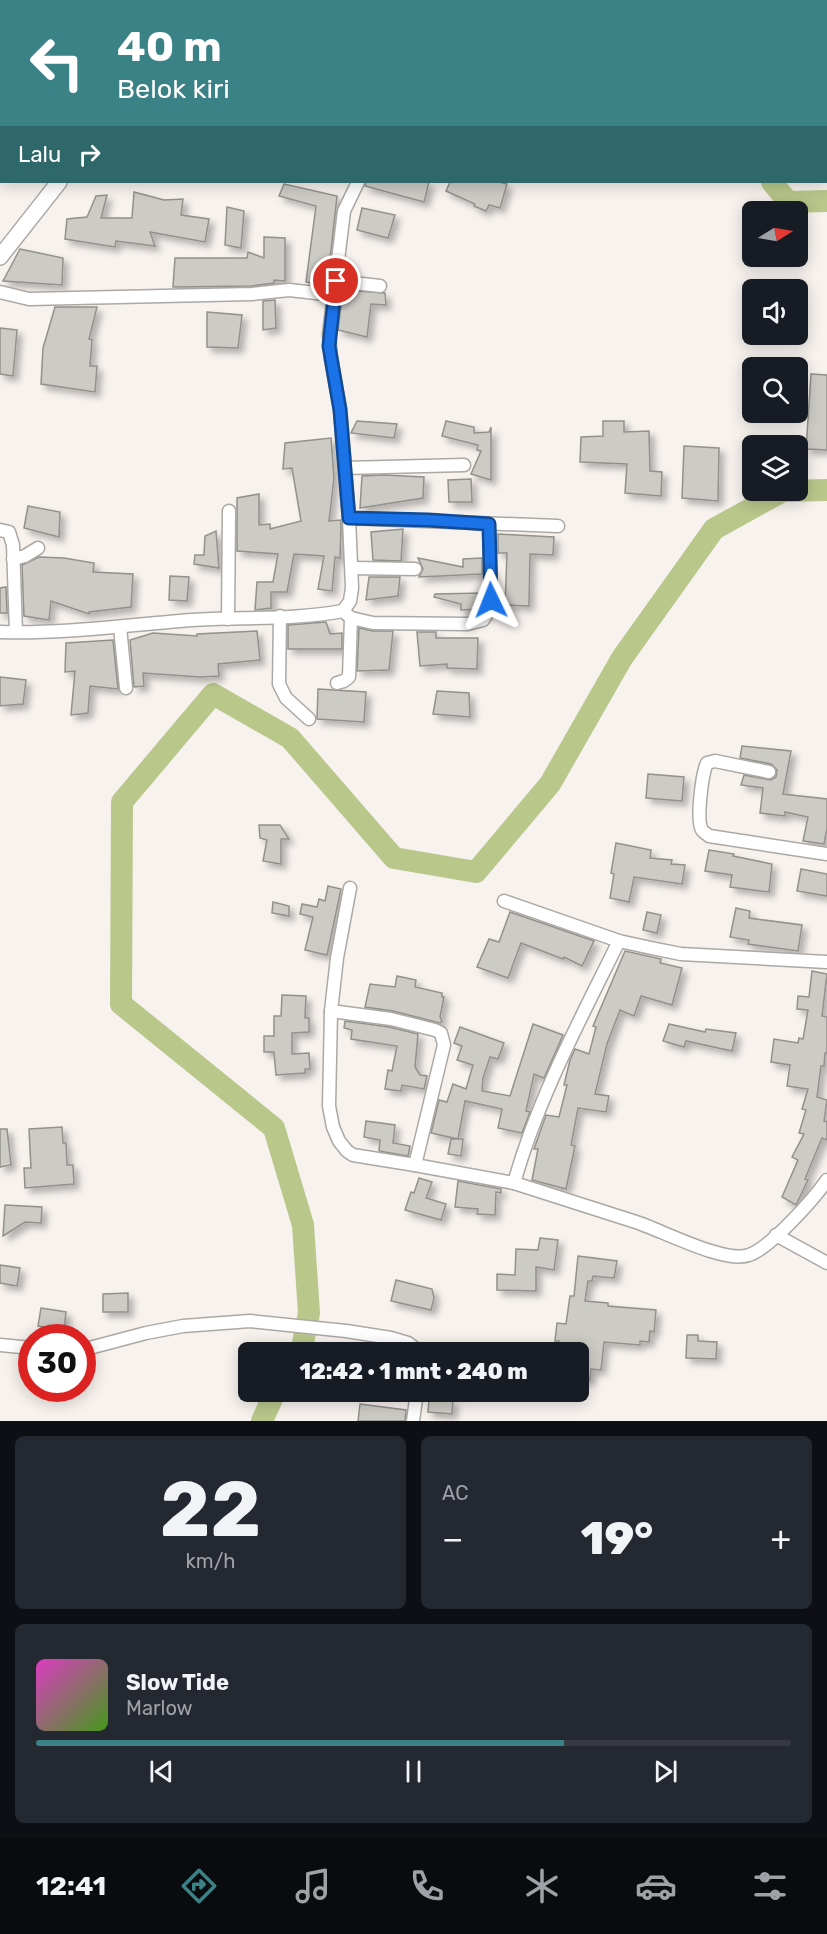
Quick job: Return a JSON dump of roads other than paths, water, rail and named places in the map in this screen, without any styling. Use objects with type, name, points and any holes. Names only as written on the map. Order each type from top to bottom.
[{"type":"street","points":[[0,257],[58,183]]},
{"type":"street","points":[[337,683],[349,677],[347,614],[352,568],[340,410],[329,346],[344,212],[358,183]]},
{"type":"street","points":[[336,281],[380,286]]},
{"type":"street","points":[[0,292],[29,299],[252,294],[280,290],[334,295]]},
{"type":"street","points":[[345,468],[464,465]]},
{"type":"street","points":[[228,619],[229,511]]},
{"type":"street","points":[[349,518],[558,526]]},
{"type":"street","points":[[0,632],[347,614],[373,623],[467,624],[483,620],[490,609],[489,524]]},
{"type":"street","points":[[0,530],[9,532],[12,536],[16,632]]},
{"type":"street","points":[[13,559],[25,556],[38,548]]},
{"type":"street","points":[[352,568],[415,569]]},
{"type":"street","points":[[280,616],[279,684],[286,698],[309,719]]},
{"type":"street","points":[[120,627],[126,688]]},
{"type":"street","points":[[769,772],[715,761],[707,763],[703,771],[700,823],[702,831],[709,836],[827,855]]},
{"type":"street","points":[[350,888],[337,958],[331,1011],[329,1106],[333,1127],[346,1151],[353,1155],[514,1183],[639,1223],[724,1255],[748,1256],[798,1215],[827,1180]]},
{"type":"street","points":[[504,902],[619,941],[681,954],[827,962]]},
{"type":"street","points":[[514,1183],[525,1145],[548,1087],[619,941]]},
{"type":"street","points":[[331,1011],[391,1019],[435,1030],[441,1034],[444,1046],[415,1166]]},
{"type":"street","points":[[776,1235],[827,1263]]},
{"type":"street","points":[[96,1346],[146,1333],[205,1323],[250,1321],[328,1329],[405,1342]]},
{"type":"street","points":[[0,1345],[18,1347]]},
{"type":"street","points":[[413,1421],[416,1402]]},
{"type":"waterway","points":[[773,183],[788,202],[827,201]]},
{"type":"waterway","points":[[303,1342],[309,1313],[303,1225],[274,1128],[121,1004],[122,802],[213,694],[290,738],[394,858],[476,872],[550,784],[622,658],[714,529],[783,491],[827,490]]},
{"type":"waterway","points":[[262,1421],[271,1402]]}]
